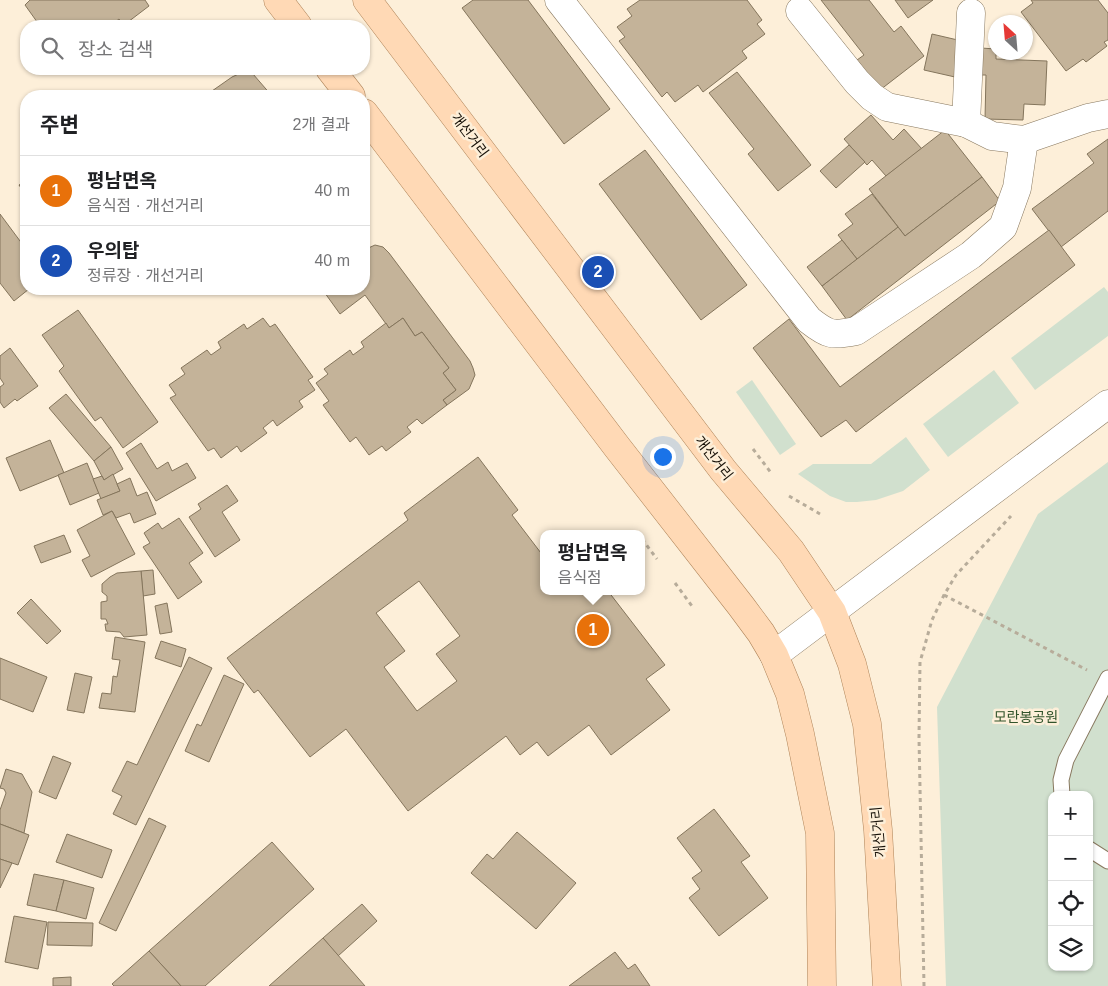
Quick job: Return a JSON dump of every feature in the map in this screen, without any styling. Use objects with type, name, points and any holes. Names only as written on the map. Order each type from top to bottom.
[{"type":"main road","points":[[278,0],[293,20]]},
{"type":"main road","name":"개선거리","points":[[367,0],[723,470],[791,552],[832,612],[852,664],[867,724],[878,830],[887,986]]},
{"type":"main road","points":[[335,75],[346,90]]},
{"type":"main road","points":[[370,121],[623,455],[741,606],[761,633],[774,655],[790,694],[820,833],[822,986]]},
{"type":"street","points":[[559,0],[809,320],[820,329],[836,335],[856,331],[971,255],[1003,227],[1017,188],[1024,140]]},
{"type":"street","points":[[800,11],[857,82],[872,97],[887,107],[966,123],[992,136],[1024,140],[1088,118],[1108,114]]},
{"type":"street","points":[[966,123],[971,13]]},
{"type":"street","points":[[774,655],[1108,404]]},
{"type":"lane","points":[[1062,791],[1061,780],[1066,760],[1108,678]]},
{"type":"lane","points":[[1093,852],[1108,861]]},
{"type":"path","points":[[754,449],[772,474]]},
{"type":"path","points":[[789,496],[820,514]]},
{"type":"path","points":[[924,986],[920,662],[932,620],[944,595],[962,568],[1012,516]]},
{"type":"path","points":[[645,543],[657,559]]},
{"type":"path","points":[[675,583],[692,606]]},
{"type":"path","points":[[944,595],[1091,672]]},
{"type":"green space","points":[[1104,287],[1108,292],[1108,336],[1035,390],[1011,358]]},
{"type":"green space","points":[[994,370],[1019,403],[948,457],[923,424]]},
{"type":"green space","points":[[752,380],[796,444],[780,455],[736,392]]},
{"type":"green space","points":[[906,437],[930,470],[903,491],[876,500],[846,502],[830,496],[798,474],[813,464],[871,464]]},
{"type":"green space","name":"모란봉공원","points":[[1108,462],[1108,986],[946,986],[937,707],[1038,514]]},
{"type":"building","points":[[30,0],[145,0],[149,6],[131,20],[36,20],[25,5]]},
{"type":"building","points":[[473,0],[528,0],[610,109],[564,144],[462,8]]},
{"type":"building","points":[[640,0],[747,0],[762,20],[757,24],[765,34],[742,51],[747,58],[703,92],[698,85],[675,102],[667,92],[662,97],[619,41],[625,37],[617,27],[632,16],[627,9]]},
{"type":"building","points":[[821,0],[869,0],[894,32],[901,26],[924,56],[880,90],[857,60],[864,55]]},
{"type":"building","points":[[895,0],[933,0],[908,18]]},
{"type":"building","points":[[1031,0],[1098,0],[1108,13],[1108,40],[1104,42],[1107,46],[1086,62],[1083,59],[1066,71],[1033,28],[1033,15],[1023,15],[1021,12],[1033,3]]},
{"type":"building","points":[[932,34],[962,41],[955,77],[924,70]]},
{"type":"building","points":[[981,48],[988,48],[988,60],[1047,61],[1045,105],[1024,104],[1023,120],[985,119],[986,75],[980,75]]},
{"type":"building","points":[[737,72],[811,165],[778,191],[748,154],[754,149],[709,93]]},
{"type":"building","points":[[236,75],[254,75],[267,90],[213,90]]},
{"type":"building","points":[[871,115],[893,140],[904,129],[922,149],[886,176],[872,160],[867,165],[844,139]]},
{"type":"building","points":[[945,130],[982,177],[905,236],[869,189]]},
{"type":"building","points":[[1108,139],[1108,211],[1061,247],[1032,209],[1094,163],[1087,154]]},
{"type":"building","points":[[849,145],[865,162],[836,188],[820,171]]},
{"type":"building","points":[[645,150],[747,285],[701,320],[599,184]]},
{"type":"building","points":[[982,177],[1000,201],[847,320],[822,286],[898,227],[905,236]]},
{"type":"building","points":[[872,194],[898,227],[857,259],[838,235],[853,224],[845,214]]},
{"type":"building","points":[[0,214],[20,241],[22,295],[14,301],[0,283]]},
{"type":"building","points":[[1049,230],[1075,265],[856,432],[846,420],[821,437],[753,348],[789,319],[840,387]]},
{"type":"building","points":[[842,240],[857,259],[822,286],[807,267]]},
{"type":"building","points":[[375,245],[383,247],[389,253],[470,361],[475,375],[469,389],[447,405],[443,400],[456,390],[443,373],[449,368],[422,332],[415,336],[403,318],[389,328],[365,295],[370,295],[370,247]]},
{"type":"building","points":[[326,295],[365,295],[340,314]]},
{"type":"building","points":[[78,310],[158,422],[123,448],[101,417],[95,421],[59,371],[64,366],[42,335]]},
{"type":"building","points":[[263,318],[270,327],[275,324],[313,377],[308,380],[315,390],[299,401],[303,407],[277,426],[273,420],[263,428],[267,433],[241,452],[237,446],[221,458],[214,448],[208,451],[170,398],[176,395],[169,385],[185,374],[181,368],[207,350],[211,355],[221,348],[218,342],[244,324],[247,329]]},
{"type":"building","points":[[403,318],[415,336],[422,332],[449,368],[443,373],[456,390],[443,400],[447,405],[422,424],[417,419],[407,427],[411,432],[386,451],[382,446],[369,455],[356,437],[350,442],[323,405],[329,401],[316,383],[328,374],[324,369],[350,350],[353,355],[364,347],[361,342],[386,323],[389,328]]},
{"type":"building","points":[[10,348],[38,386],[17,401],[15,399],[4,408],[0,402],[0,387],[4,384],[0,378],[0,356]]},
{"type":"building","points":[[66,394],[111,447],[94,461],[49,408]]},
{"type":"building","points":[[50,440],[64,473],[20,491],[6,458]]},
{"type":"building","points":[[141,443],[157,469],[168,462],[172,471],[187,463],[196,478],[156,501],[126,453]]},
{"type":"building","points":[[111,447],[123,469],[104,480],[94,461]]},
{"type":"building","points":[[478,457],[518,510],[512,515],[540,552],[540,595],[611,595],[665,665],[646,679],[670,710],[611,755],[589,725],[548,756],[537,742],[520,755],[506,736],[408,811],[346,729],[310,757],[258,690],[254,693],[227,658],[408,520],[404,513]],"holes":[[[419,581],[460,636],[436,654],[457,681],[417,711],[384,667],[405,651],[376,613]]]},
{"type":"building","points":[[87,463],[99,493],[70,505],[58,475]]},
{"type":"building","points":[[113,474],[120,491],[101,499],[93,479],[102,476],[104,480]]},
{"type":"building","points":[[130,478],[137,496],[147,492],[156,514],[134,523],[130,513],[116,518],[112,511],[103,515],[97,500],[120,491],[117,484]]},
{"type":"building","points":[[227,485],[238,501],[222,512],[240,540],[215,557],[189,517],[201,509],[198,504]]},
{"type":"building","points":[[112,511],[135,554],[91,577],[82,560],[90,556],[77,530]]},
{"type":"building","points":[[179,518],[203,553],[189,563],[202,582],[178,599],[143,547],[150,543],[144,533],[158,523],[162,529]]},
{"type":"building","points":[[64,535],[71,552],[41,563],[34,546]]},
{"type":"building","points":[[153,570],[155,594],[143,596],[141,571]]},
{"type":"building","points":[[141,571],[147,635],[124,637],[120,632],[106,631],[105,624],[108,624],[106,619],[101,619],[101,602],[107,601],[107,596],[102,592],[102,584],[117,573]]},
{"type":"building","points":[[31,599],[61,631],[47,644],[17,613]]},
{"type":"building","points":[[167,603],[172,632],[160,634],[155,606]]},
{"type":"building","points":[[115,637],[145,642],[135,712],[99,708],[102,693],[111,694],[113,676],[117,677],[120,660],[112,659]]},
{"type":"building","points":[[161,641],[186,649],[181,667],[155,658]]},
{"type":"building","points":[[189,657],[212,668],[136,825],[113,814],[122,796],[112,791],[127,761],[137,765]]},
{"type":"building","points":[[0,658],[47,677],[33,712],[0,699]]},
{"type":"building","points":[[75,673],[92,677],[84,713],[67,710]]},
{"type":"building","points":[[224,675],[244,684],[209,762],[185,751],[197,724],[201,726]]},
{"type":"building","points":[[53,756],[71,763],[56,799],[39,792]]},
{"type":"building","points":[[6,769],[22,774],[32,792],[24,833],[0,824],[0,810],[6,793],[4,789],[0,788]]},
{"type":"building","points":[[714,809],[750,856],[741,862],[768,898],[719,936],[689,898],[700,889],[692,878],[702,871],[677,838]]},
{"type":"building","points":[[149,818],[166,826],[116,931],[99,923]]},
{"type":"building","points":[[0,824],[29,835],[18,865],[0,859]]},
{"type":"building","points":[[517,832],[576,883],[536,929],[471,873],[487,854],[493,859]]},
{"type":"building","points":[[67,834],[112,850],[102,878],[56,862]]},
{"type":"building","points":[[272,842],[314,889],[205,986],[181,986],[149,951]]},
{"type":"building","points":[[0,859],[12,863],[0,888]]},
{"type":"building","points":[[34,874],[64,880],[56,911],[27,905]]},
{"type":"building","points":[[64,880],[94,888],[86,919],[56,911]]},
{"type":"building","points":[[362,904],[377,921],[338,956],[323,938]]},
{"type":"building","points":[[14,916],[47,922],[38,969],[5,962]]},
{"type":"building","points":[[48,922],[93,923],[92,946],[47,945]]},
{"type":"building","points":[[323,938],[365,986],[269,986]]},
{"type":"building","points":[[149,951],[181,986],[114,986],[112,984]]},
{"type":"building","points":[[615,952],[628,969],[635,964],[650,986],[569,986]]},
{"type":"building","points":[[71,977],[71,986],[53,986],[53,978]]},
{"type":"place","name":"우의탑","points":[[598,272]]},
{"type":"place","name":"평남면옥","points":[[593,630]]}]
